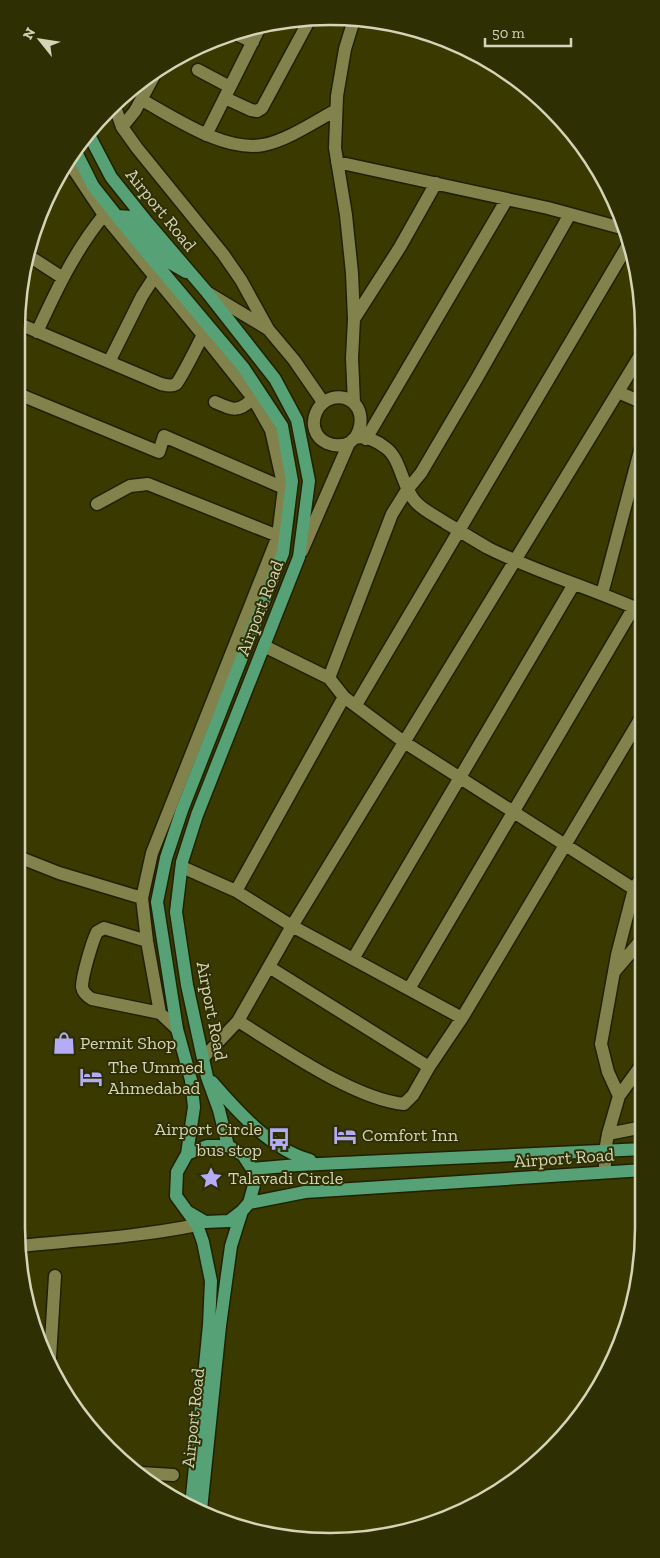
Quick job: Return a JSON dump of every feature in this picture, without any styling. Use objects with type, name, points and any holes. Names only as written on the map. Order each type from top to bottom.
[{"type":"main road","name":"Airport Road","points":[[92,140],[111,177],[275,379],[297,420],[309,481],[299,557],[197,815],[182,862],[176,912],[187,985],[207,1077],[228,1146]]},
{"type":"main road","name":"Airport Road","points":[[79,157],[111,216],[248,374],[282,426],[292,481],[283,553],[182,810],[166,858],[157,902],[176,1029],[191,1080],[194,1107],[187,1154]]},
{"type":"main road","points":[[111,216],[132,217],[167,261],[192,276]]},
{"type":"main road","points":[[207,1077],[274,1144],[294,1155],[324,1164]]},
{"type":"main road","points":[[207,1146],[228,1146],[243,1155],[252,1168],[254,1185],[245,1207],[229,1221],[205,1222],[188,1212],[176,1196],[177,1172],[187,1154],[207,1146]]},
{"type":"main road","name":"Airport Road","points":[[252,1168],[635,1149]]},
{"type":"main road","name":"Airport Road","points":[[202,1505],[220,1326],[231,1246],[245,1207],[305,1192],[635,1170]]},
{"type":"main road","name":"Airport Road","points":[[188,1212],[197,1225],[203,1242],[211,1281],[209,1325],[192,1500]]},
{"type":"street","points":[[198,70],[250,110],[257,111],[262,108],[306,26]]},
{"type":"street","points":[[352,26],[345,49],[337,96],[335,148],[352,273],[354,403]]},
{"type":"street","points":[[206,135],[255,36]]},
{"type":"street","points":[[122,127],[135,111],[150,84]]},
{"type":"street","points":[[142,100],[206,135],[246,147],[265,145],[281,139],[336,110]]},
{"type":"street","points":[[117,112],[122,127],[223,254],[241,280],[268,329],[294,360],[323,402]]},
{"type":"street","points":[[337,162],[507,199],[617,228]]},
{"type":"street","points":[[72,167],[155,276],[253,398],[271,430],[284,488],[278,536],[152,853],[142,898],[147,940],[160,1013]]},
{"type":"street","points":[[354,319],[400,247],[436,183]]},
{"type":"street","points":[[299,557],[357,440],[507,199]]},
{"type":"street","points":[[329,678],[392,514],[407,490],[421,473],[570,214]]},
{"type":"street","points":[[37,332],[63,278],[84,241],[111,216]]},
{"type":"street","points":[[356,705],[460,532],[625,250]]},
{"type":"street","points":[[33,259],[63,278]]},
{"type":"street","points":[[110,362],[142,296],[155,276]]},
{"type":"street","points":[[206,292],[268,329]]},
{"type":"street","points":[[25,326],[161,384],[170,386],[176,384],[203,335]]},
{"type":"street","points":[[203,1058],[238,1021],[292,926],[635,364]]},
{"type":"street","points":[[618,392],[635,399]]},
{"type":"street","points":[[25,397],[159,452],[164,436],[284,488]]},
{"type":"street","points":[[357,440],[362,424],[359,409],[354,403],[339,397],[323,402],[314,416],[316,432],[320,438],[326,443],[334,445],[357,440],[376,441],[388,450],[395,460],[407,490],[416,502],[460,532],[516,560],[635,608]]},
{"type":"street","points":[[215,402],[229,408],[239,409],[253,398]]},
{"type":"street","points":[[302,438],[316,432]]},
{"type":"street","points":[[602,594],[635,473]]},
{"type":"street","points":[[97,504],[130,486],[148,484],[278,536]]},
{"type":"street","points":[[353,958],[458,777],[574,584]]},
{"type":"street","points":[[409,989],[513,812],[635,614]]},
{"type":"street","points":[[264,646],[329,678],[344,697],[404,742],[634,889],[617,955],[601,1044],[608,1072],[619,1096]]},
{"type":"street","points":[[236,891],[344,697]]},
{"type":"street","points":[[238,1021],[317,1069],[351,1087],[390,1102],[404,1104],[413,1095],[429,1067],[462,1018],[635,728]]},
{"type":"street","points":[[25,860],[59,873],[142,898]]},
{"type":"street","points":[[182,867],[236,891],[292,926],[462,1018]]},
{"type":"street","points":[[147,940],[104,928],[97,932],[82,988],[86,995],[92,999],[160,1013],[176,1029]]},
{"type":"street","points":[[614,972],[635,947]]},
{"type":"street","points":[[269,967],[429,1067]]},
{"type":"street","points":[[605,1172],[605,1151],[608,1134],[619,1096],[635,1074]]},
{"type":"street","points":[[608,1134],[635,1129]]},
{"type":"street","points":[[26,1245],[169,1231],[197,1225]]},
{"type":"street","points":[[50,1351],[55,1276]]},
{"type":"street","points":[[149,1473],[173,1475]]},
{"type":"place","name":"Permit Shop","points":[[64,1043]]},
{"type":"place","name":"The Ummed Ahmedabad","points":[[91,1077]]},
{"type":"place","name":"Comfort Inn","points":[[345,1135]]},
{"type":"place","name":"Airport Circle bus stop","points":[[279,1139]]},
{"type":"place","name":"Talavadi Circle","points":[[211,1178]]}]
